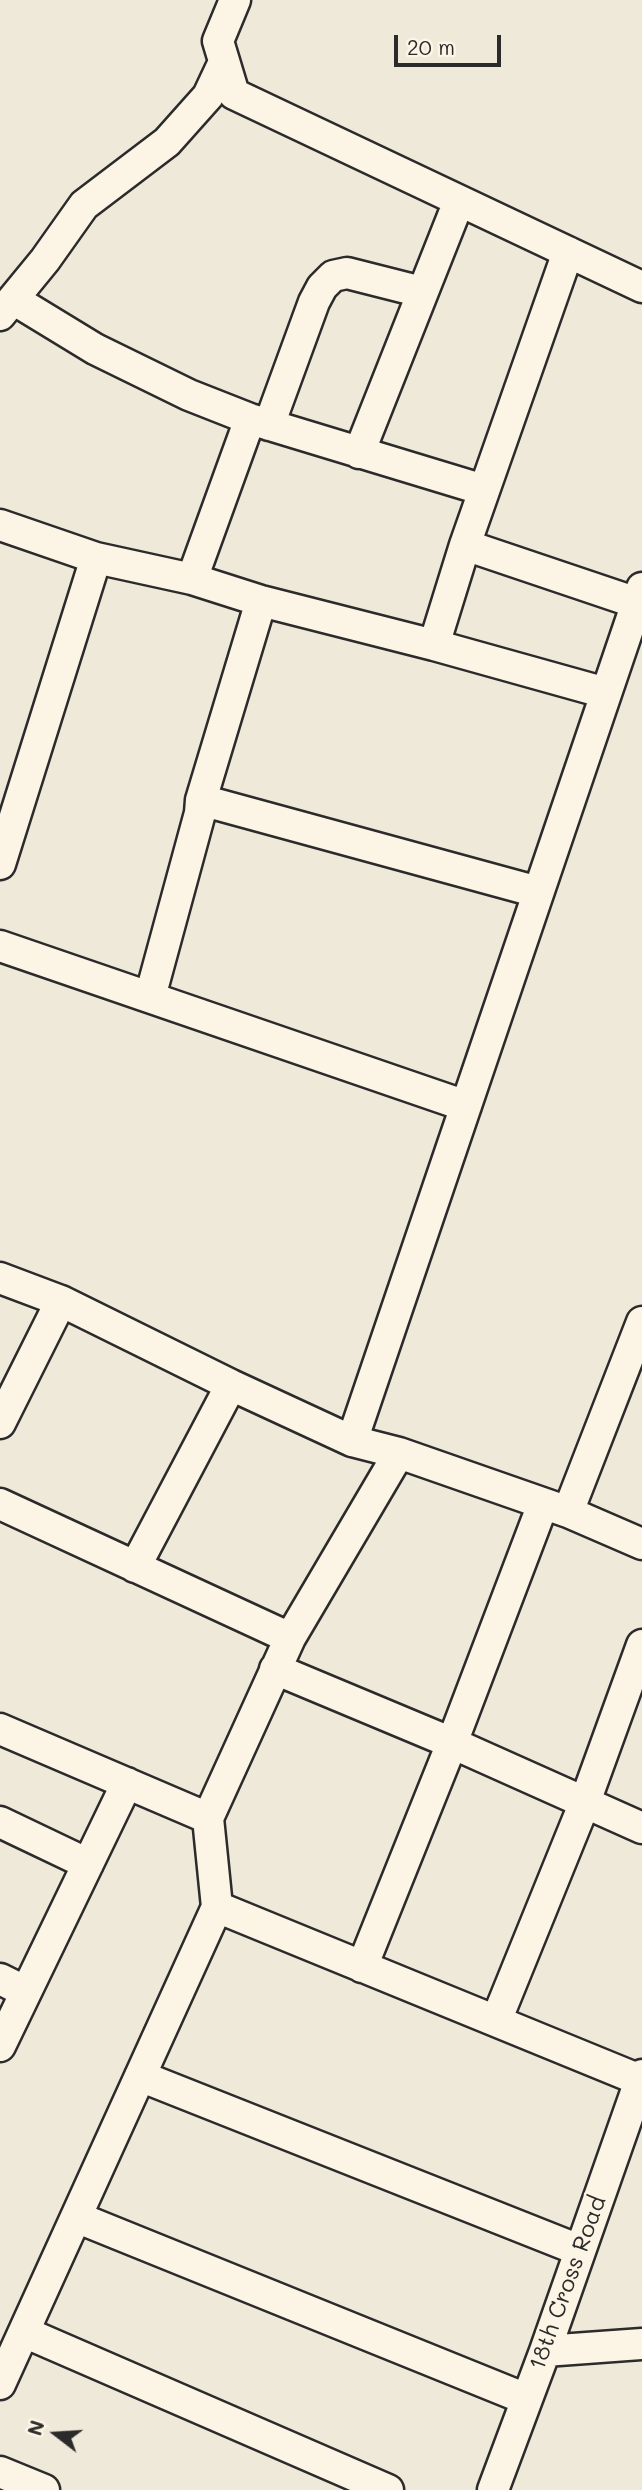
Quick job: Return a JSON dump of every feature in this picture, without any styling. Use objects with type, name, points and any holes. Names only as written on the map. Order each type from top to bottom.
[{"type":"street","points":[[235,0],[218,41],[224,62],[221,95],[167,142],[84,205],[7,307],[188,395],[259,422],[484,490]]},
{"type":"street","points":[[221,95],[459,201],[642,287]]},
{"type":"street","points":[[359,453],[459,201]]},
{"type":"street","points":[[433,645],[465,545],[568,252]]},
{"type":"street","points":[[192,579],[259,422],[322,287],[333,276],[347,273],[422,292]]},
{"type":"street","points":[[0,525],[96,558],[192,579],[261,601],[606,693]]},
{"type":"street","points":[[352,1441],[639,595],[465,545]]},
{"type":"street","points":[[0,864],[96,558]]},
{"type":"street","points":[[150,998],[200,813],[201,800],[261,601]]},
{"type":"street","points":[[201,800],[538,892]]},
{"type":"street","points":[[0,946],[466,1106]]},
{"type":"street","points":[[0,1278],[61,1301],[352,1441],[399,1453],[556,1508],[642,1544]]},
{"type":"street","points":[[0,1423],[61,1301]]},
{"type":"street","points":[[362,1967],[452,1744],[642,1322]]},
{"type":"street","points":[[135,1567],[231,1385]]},
{"type":"street","points":[[0,2384],[217,1907],[208,1818],[290,1638],[399,1453]]},
{"type":"street","points":[[0,1504],[290,1638]]},
{"type":"street","points":[[496,2021],[585,1802],[642,1644]]},
{"type":"street","points":[[275,1669],[642,1828]]},
{"type":"street","points":[[0,1729],[208,1818]]},
{"type":"street","points":[[0,2046],[13,1985],[88,1864],[127,1783]]},
{"type":"street","points":[[0,1822],[88,1864]]},
{"type":"street","points":[[217,1907],[641,2078]]},
{"type":"street","points":[[140,2076],[579,2250]]},
{"type":"street","name":"18th Cross Road","points":[[493,2490],[579,2250],[631,2135],[641,2078]]},
{"type":"street","points":[[76,2217],[526,2399]]},
{"type":"street","points":[[24,2332],[388,2490]]},
{"type":"street","points":[[545,2351],[642,2344]]},
{"type":"street","points":[[0,2472],[44,2490]]}]
